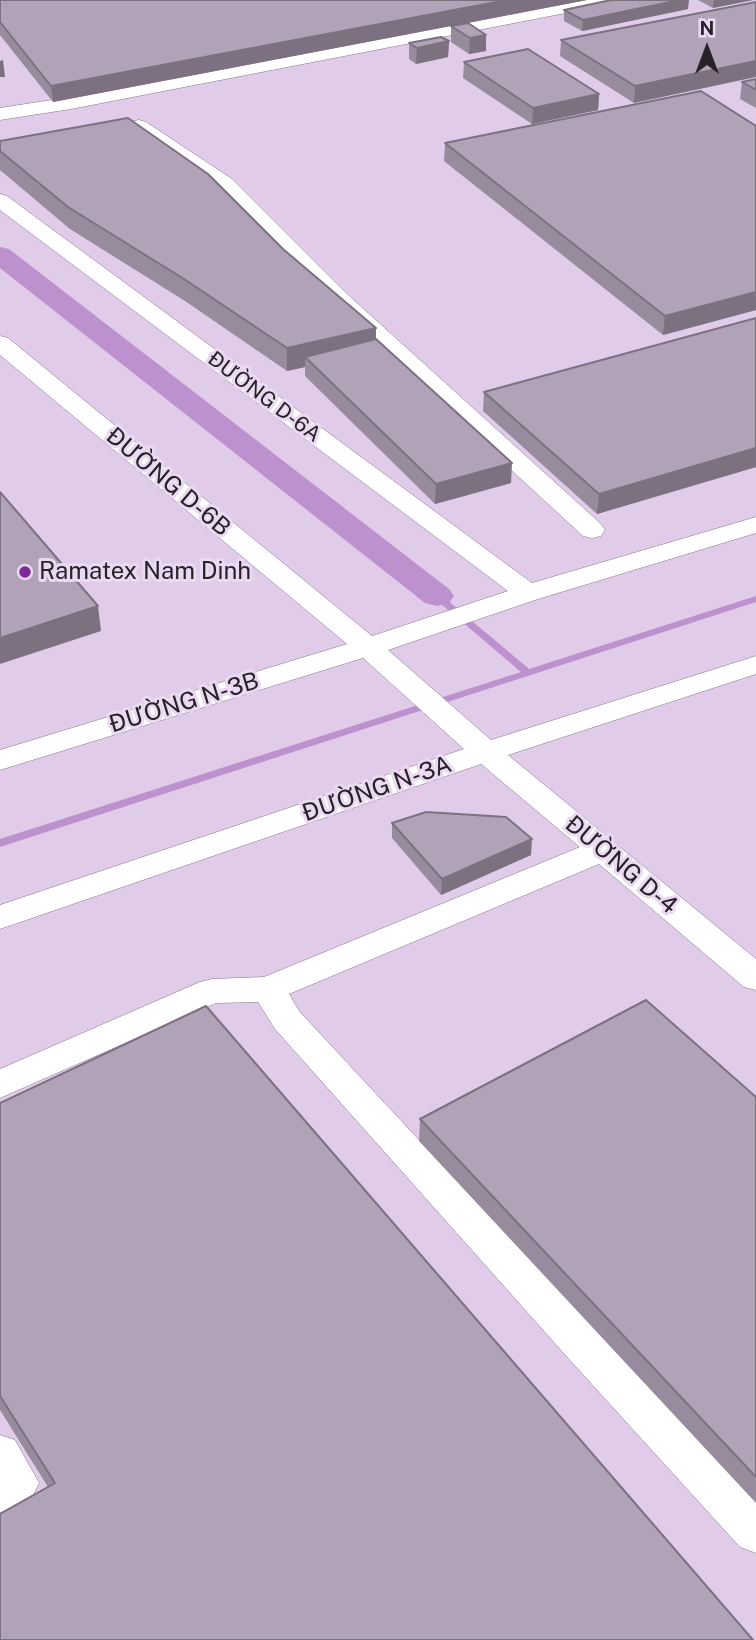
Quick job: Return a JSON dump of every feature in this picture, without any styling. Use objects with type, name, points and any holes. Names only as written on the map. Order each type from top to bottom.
[{"type":"street","points":[[0,114],[85,101],[607,0]]},
{"type":"street","points":[[76,138],[139,126],[225,183],[339,299],[592,530]]},
{"type":"street","name":"ĐƯỜNG D-6A","points":[[0,200],[528,593]]},
{"type":"street","name":"ĐƯỜNG D-6B","points":[[0,343],[368,647],[409,684]]},
{"type":"street","points":[[528,593],[756,525]]},
{"type":"street","name":"ĐƯỜNG N-3B","points":[[0,760],[368,647],[528,593]]},
{"type":"street","name":"ĐƯỜNG N-3A","points":[[0,917],[486,752],[756,665]]},
{"type":"street","name":"ĐƯỜNG D-4","points":[[409,684],[486,752],[756,978]]},
{"type":"street","points":[[0,1084],[212,991],[268,989],[603,850]]},
{"type":"street","points":[[268,989],[287,1020],[583,1348],[756,1533]]},
{"type":"street","points":[[0,1454],[17,1483],[0,1493]]},
{"type":"shaded area","points":[[0,0],[756,0],[756,1640],[0,1640]]},
{"type":"building","points":[[0,0],[507,0],[51,86],[0,22]]},
{"type":"building","points":[[611,0],[680,0],[583,20],[564,10]]},
{"type":"building","points":[[756,2],[756,61],[635,86],[561,40]]},
{"type":"building","points":[[468,23],[486,35],[470,38],[451,26]]},
{"type":"building","points":[[441,37],[449,41],[417,48],[409,43]]},
{"type":"building","points":[[528,49],[599,94],[533,108],[464,62]]},
{"type":"building","points":[[756,79],[756,90],[742,82]]},
{"type":"building","points":[[701,91],[756,126],[756,292],[665,316],[445,143]]},
{"type":"building","points":[[128,118],[208,174],[283,249],[376,328],[287,348],[184,279],[68,207],[0,151],[0,141]]},
{"type":"building","points":[[756,318],[756,448],[599,494],[484,392]]},
{"type":"building","points":[[376,339],[512,463],[436,484],[305,357]]},
{"type":"building","name":"Ramatex Nam Dinh","points":[[0,492],[98,606],[0,638]]},
{"type":"building","points":[[426,812],[506,817],[532,839],[442,879],[392,823]]},
{"type":"building","points":[[646,1000],[756,1097],[756,1477],[420,1119]]},
{"type":"building","points":[[206,1006],[753,1640],[0,1640],[0,1514],[55,1483],[0,1396],[0,1103]]},
{"type":"waterway","points":[[0,255],[437,596]]},
{"type":"waterway","points":[[437,596],[528,673]]},
{"type":"waterway","points":[[528,673],[756,599]]},
{"type":"waterway","points":[[0,843],[528,673]]},
{"type":"place","name":"Ramatex Nam Dinh","points":[[25,572]]}]
